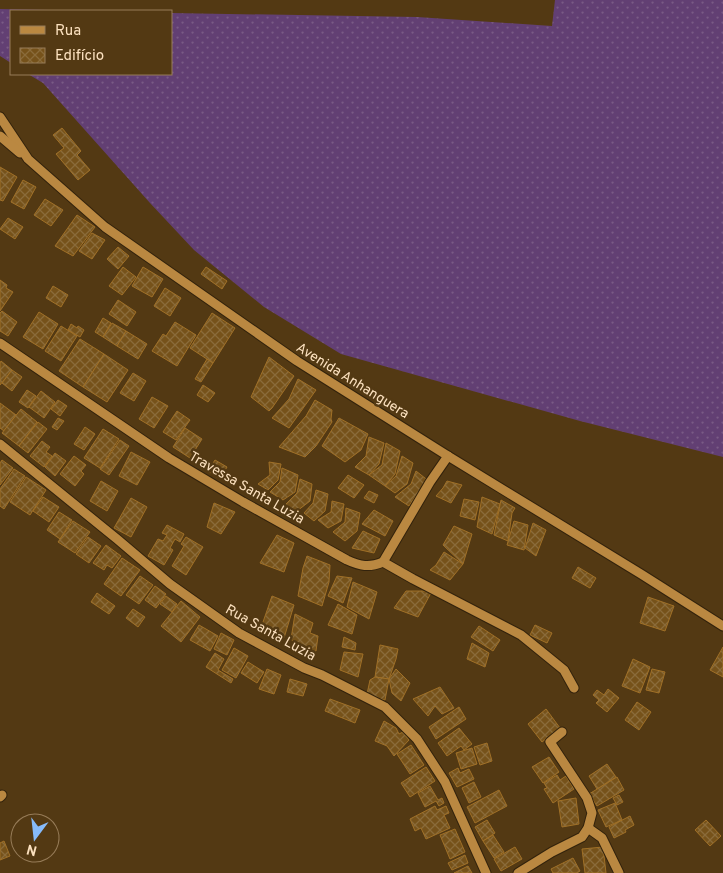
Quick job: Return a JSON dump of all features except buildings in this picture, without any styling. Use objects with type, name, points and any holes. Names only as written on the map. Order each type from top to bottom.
[{"type":"street","name":"Avenida Anhanguera","points":[[0,117],[28,159],[105,226],[297,361],[723,626]]},
{"type":"street","points":[[0,136],[28,159]]},
{"type":"street","name":"Travessa Santa Luzia","points":[[0,343],[169,458],[242,502],[361,566],[374,566],[383,562]]},
{"type":"street","name":"Rua Santa Luzia","points":[[0,444],[170,584],[239,633],[304,668],[322,675],[385,707],[417,739],[444,782],[486,873]]},
{"type":"street","points":[[448,456],[430,482],[383,562],[520,636],[564,670],[574,688]]},
{"type":"street","points":[[518,873],[552,852],[582,837],[588,828],[592,813],[587,798],[550,742],[562,732]]},
{"type":"street","points":[[588,828],[602,838],[619,873]]},
{"type":"shaded area","points":[[555,0],[723,0],[723,457],[580,421],[341,354],[264,307],[194,250],[43,83],[30,75],[172,75],[172,13],[417,17],[552,26]]},
{"type":"shaded area","points":[[0,9],[48,10],[10,10],[10,62],[0,56]]}]
